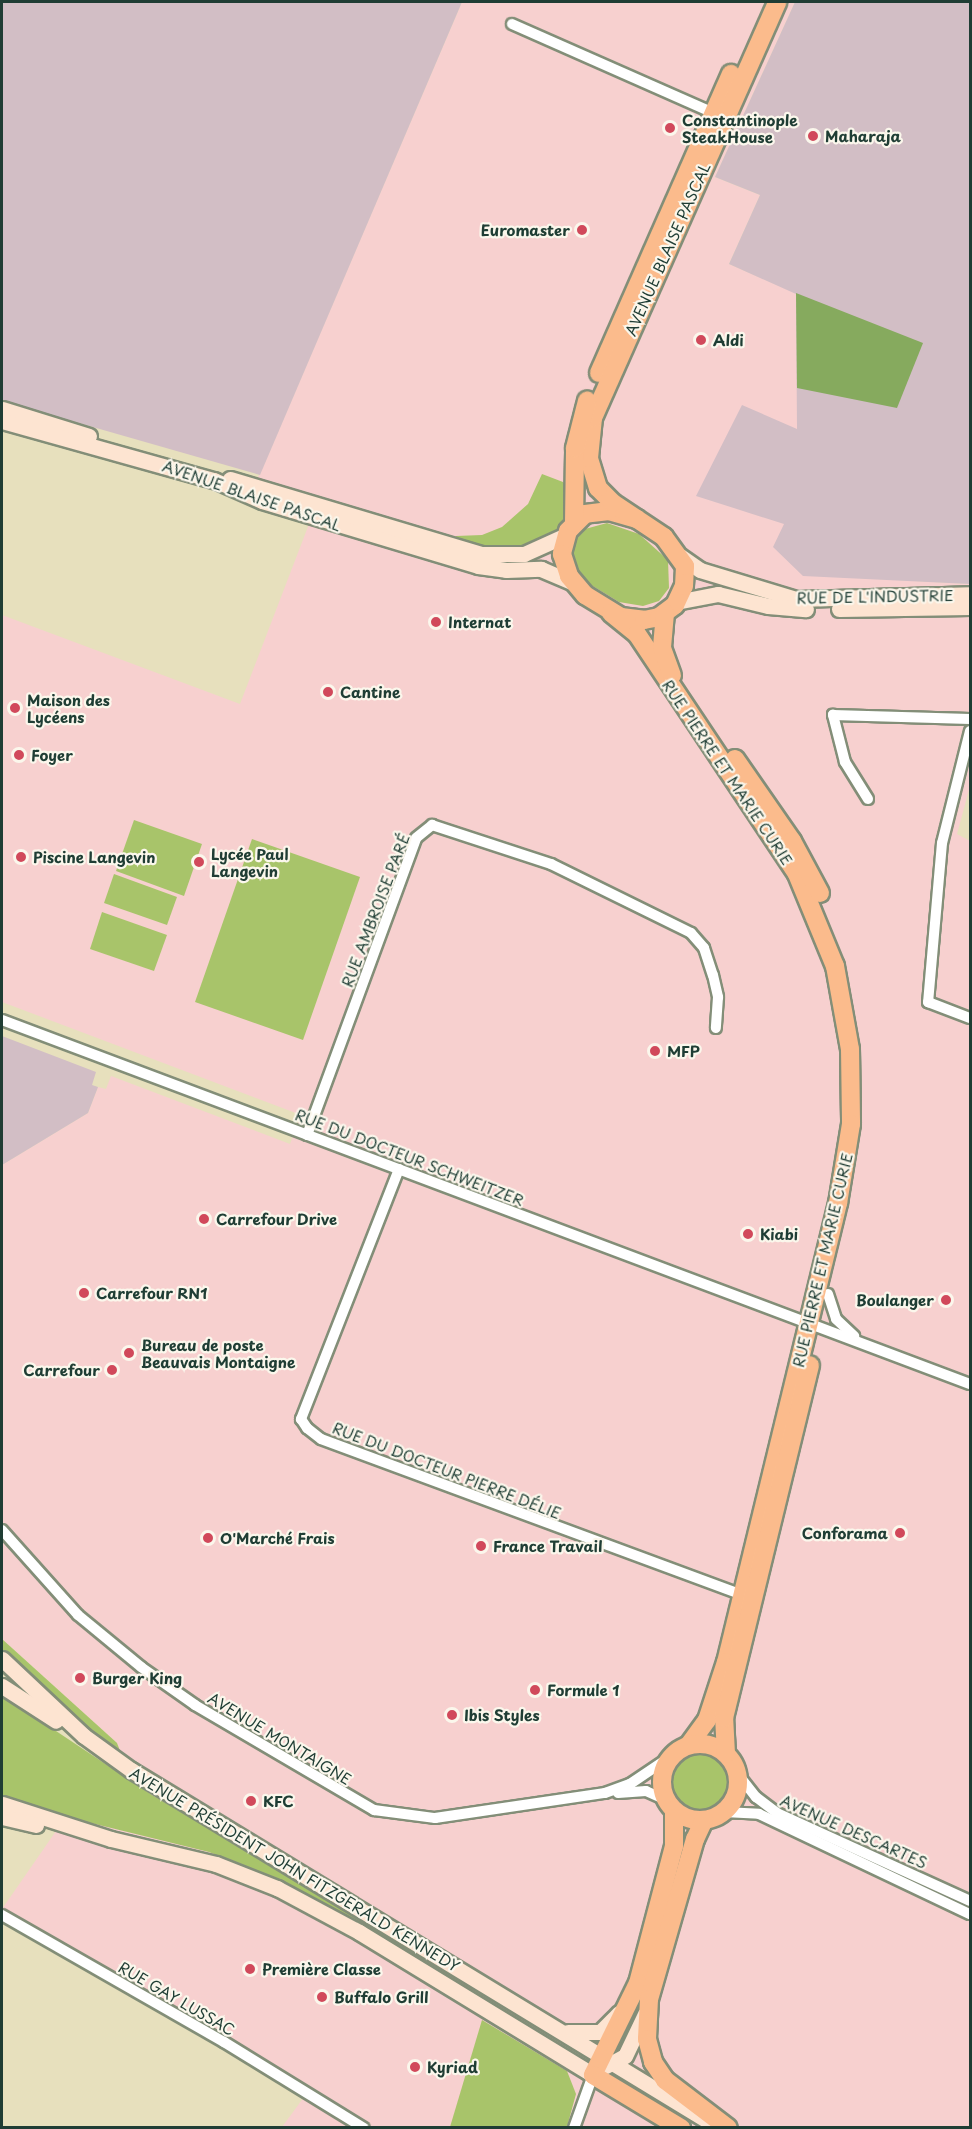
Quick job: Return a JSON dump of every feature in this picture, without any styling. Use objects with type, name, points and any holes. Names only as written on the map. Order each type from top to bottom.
[{"type":"main road","name":"AVENUE BLAISE PASCAL","points":[[680,556],[659,533],[607,498],[594,479],[589,458],[593,418],[719,115],[763,2]]},
{"type":"main road","name":"AVENUE BLAISE PASCAL","points":[[572,582],[563,560],[570,529],[574,456],[579,424],[719,115],[777,2]]},
{"type":"main road","name":"AVENUE BLAISE PASCAL","points":[[2,409],[472,552],[524,554],[570,529],[585,514],[603,511],[637,519]]},
{"type":"main road","name":"AVENUE BLAISE PASCAL","points":[[2,421],[192,474],[262,501],[466,563],[498,570],[541,569],[572,582],[611,613],[637,620],[671,608]]},
{"type":"main road","name":"RUE DE L'INDUSTRIE","points":[[680,556],[700,570],[796,599],[970,594]]},
{"type":"main road","points":[[671,608],[686,579],[680,556]]},
{"type":"main road","name":"RUE DE L'INDUSTRIE","points":[[671,608],[712,593],[792,609],[970,607]]},
{"type":"main road","name":"RUE PIERRE ET MARIE CURIE","points":[[671,608],[662,648],[668,668],[801,854],[828,913],[846,970],[859,1043],[861,1119],[851,1198],[828,1294],[814,1325]]},
{"type":"main road","name":"RUE PIERRE ET MARIE CURIE","points":[[611,613],[641,639],[667,684],[790,861],[820,924],[838,978],[850,1049],[850,1130],[843,1178],[814,1325],[749,1594],[711,1710],[681,1750]]},
{"type":"main road","name":"RUE PIERRE ET MARIE CURIE","points":[[726,1754],[723,1725],[742,1655],[749,1594]]},
{"type":"main road","name":"AVENUE PRÉSIDENT JOHN FITZGERALD KENNEDY","points":[[2,1659],[114,1759],[556,2029],[599,2067]]},
{"type":"main road","points":[[2,1686],[114,1759]]},
{"type":"main road","points":[[599,2067],[641,1971],[675,1841],[670,1805],[662,1776],[681,1750],[707,1744],[726,1754],[737,1773],[736,1794],[724,1812],[704,1820],[689,1819],[670,1805]]},
{"type":"main road","name":"AVENUE PRÉSIDENT JOHN FITZGERALD KENNEDY","points":[[2,1804],[111,1839],[248,1875],[359,1932],[405,1952],[599,2067]]},
{"type":"main road","points":[[2,1816],[111,1839]]},
{"type":"main road","points":[[599,2067],[634,2041],[650,1999],[695,1839],[704,1820]]},
{"type":"main road","points":[[556,2029],[582,2035],[605,2030],[623,2007],[641,1971]]},
{"type":"main road","points":[[650,1999],[647,2039],[656,2068],[676,2091],[728,2127]]},
{"type":"main road","points":[[599,2067],[681,2127]]},
{"type":"main road","points":[[599,2067],[718,2127]]},
{"type":"street","points":[[512,24],[719,115]]},
{"type":"street","points":[[868,798],[843,756],[833,715],[970,719]]},
{"type":"street","points":[[970,731],[942,843],[928,1002],[970,1018]]},
{"type":"street","name":"RUE AMBROISE PARÉ","points":[[307,1135],[416,838],[432,825],[551,864],[691,933],[704,948],[713,975],[718,998],[716,1028]]},
{"type":"street","name":"RUE DU DOCTEUR SCHWEITZER","points":[[2,1020],[878,1349]]},
{"type":"street","name":"RUE DU DOCTEUR PIERRE DÉLIE","points":[[399,1169],[301,1419],[307,1428],[321,1439],[749,1594]]},
{"type":"street","points":[[828,1294],[832,1312],[842,1328],[878,1349],[970,1384]]},
{"type":"street","name":"AVENUE MONTAIGNE","points":[[2,1530],[78,1615],[141,1667],[195,1704],[374,1810],[435,1818],[605,1793],[646,1791],[670,1805]]},
{"type":"street","name":"AVENUE MONTAIGNE","points":[[605,1793],[630,1784],[681,1750]]},
{"type":"street","name":"AVENUE DESCARTES","points":[[737,1773],[756,1797],[777,1813],[970,1901]]},
{"type":"street","name":"AVENUE DESCARTES","points":[[724,1812],[759,1814],[970,1914]]},
{"type":"street","name":"RUE GAY LUSSAC","points":[[2,1915],[364,2127]]},
{"type":"street","points":[[574,2127],[599,2067]]},
{"type":"shaded area","points":[[2,2],[462,2],[260,475],[2,401]]},
{"type":"shaded area","points":[[462,2],[795,2],[715,177],[760,195],[729,264],[796,293],[798,430],[784,524],[803,575],[970,584],[970,786],[957,834],[970,841],[970,2127],[282,2127],[304,2097],[2,1917],[2,1909],[117,1743],[2,1639],[2,1165],[88,1113],[98,1087],[106,1089],[111,1076],[290,1144],[301,1115],[2,1002],[2,615],[240,704],[309,524],[238,502],[260,474]]},
{"type":"shaded area","points":[[795,2],[970,2],[970,584],[803,576],[773,547],[784,524],[696,496],[742,405],[797,429],[796,294],[729,264],[760,195],[715,177]]},
{"type":"shaded area","points":[[2,1036],[96,1072],[92,1085],[98,1087],[88,1113],[2,1165]]},
{"type":"green space","points":[[796,293],[923,343],[897,408],[797,388]]},
{"type":"green space","points":[[542,474],[563,482],[568,489],[568,514],[552,536],[525,548],[489,549],[454,542],[456,536],[482,535],[502,527],[528,504]]},
{"type":"green space","points":[[607,523],[639,534],[668,560],[669,588],[659,601],[643,606],[619,602],[591,585],[577,570],[573,554],[576,540],[585,529]]},
{"type":"green space","points":[[134,820],[202,844],[184,896],[116,871]]},
{"type":"green space","points":[[252,839],[360,877],[303,1040],[195,1002]]},
{"type":"green space","points":[[114,874],[177,897],[167,925],[104,903]]},
{"type":"green space","points":[[102,912],[167,935],[154,971],[90,949]]},
{"type":"green space","points":[[2,1639],[117,1743],[122,1756],[44,1691],[2,1649]]},
{"type":"green space","points":[[2,1695],[152,1795],[360,1916],[461,1979],[460,1981],[385,1936],[239,1864],[209,1852],[42,1811],[2,1796]]},
{"type":"green space","points":[[694,1751],[706,1751],[722,1760],[729,1770],[731,1782],[729,1794],[722,1804],[706,1813],[694,1813],[683,1808],[674,1799],[669,1788],[669,1776],[674,1765],[683,1756]]},
{"type":"green space","points":[[482,2020],[567,2071],[576,2094],[567,2127],[450,2127]]},
{"type":"place","name":"Constantinople SteakHouse","points":[[670,128]]},
{"type":"place","name":"Maharaja","points":[[813,136]]},
{"type":"place","name":"Euromaster","points":[[582,230]]},
{"type":"place","name":"Aldi","points":[[701,340]]},
{"type":"place","name":"Internat","points":[[436,622]]},
{"type":"place","name":"Cantine","points":[[328,692]]},
{"type":"place","name":"Maison des Lycéens","points":[[15,708]]},
{"type":"place","name":"Foyer","points":[[19,755]]},
{"type":"place","name":"Piscine Langevin","points":[[21,857]]},
{"type":"place","name":"Lycée Paul Langevin","points":[[199,862]]},
{"type":"place","name":"MFP","points":[[655,1051]]},
{"type":"place","name":"Carrefour Drive","points":[[204,1219]]},
{"type":"place","name":"Kiabi","points":[[748,1234]]},
{"type":"place","name":"Carrefour RN1","points":[[84,1293]]},
{"type":"place","name":"Boulanger","points":[[946,1300]]},
{"type":"place","name":"Bureau de poste Beauvais Montaigne","points":[[129,1353]]},
{"type":"place","name":"Carrefour","points":[[112,1370]]},
{"type":"place","name":"Conforama","points":[[900,1533]]},
{"type":"place","name":"O'Marché Frais","points":[[208,1538]]},
{"type":"place","name":"France Travail","points":[[481,1546]]},
{"type":"place","name":"Burger King","points":[[80,1678]]},
{"type":"place","name":"Formule 1","points":[[535,1690]]},
{"type":"place","name":"Ibis Styles","points":[[452,1715]]},
{"type":"place","name":"KFC","points":[[251,1801]]},
{"type":"place","name":"Première Classe","points":[[250,1969]]},
{"type":"place","name":"Buffalo Grill","points":[[322,1997]]},
{"type":"place","name":"Kyriad","points":[[415,2067]]}]
